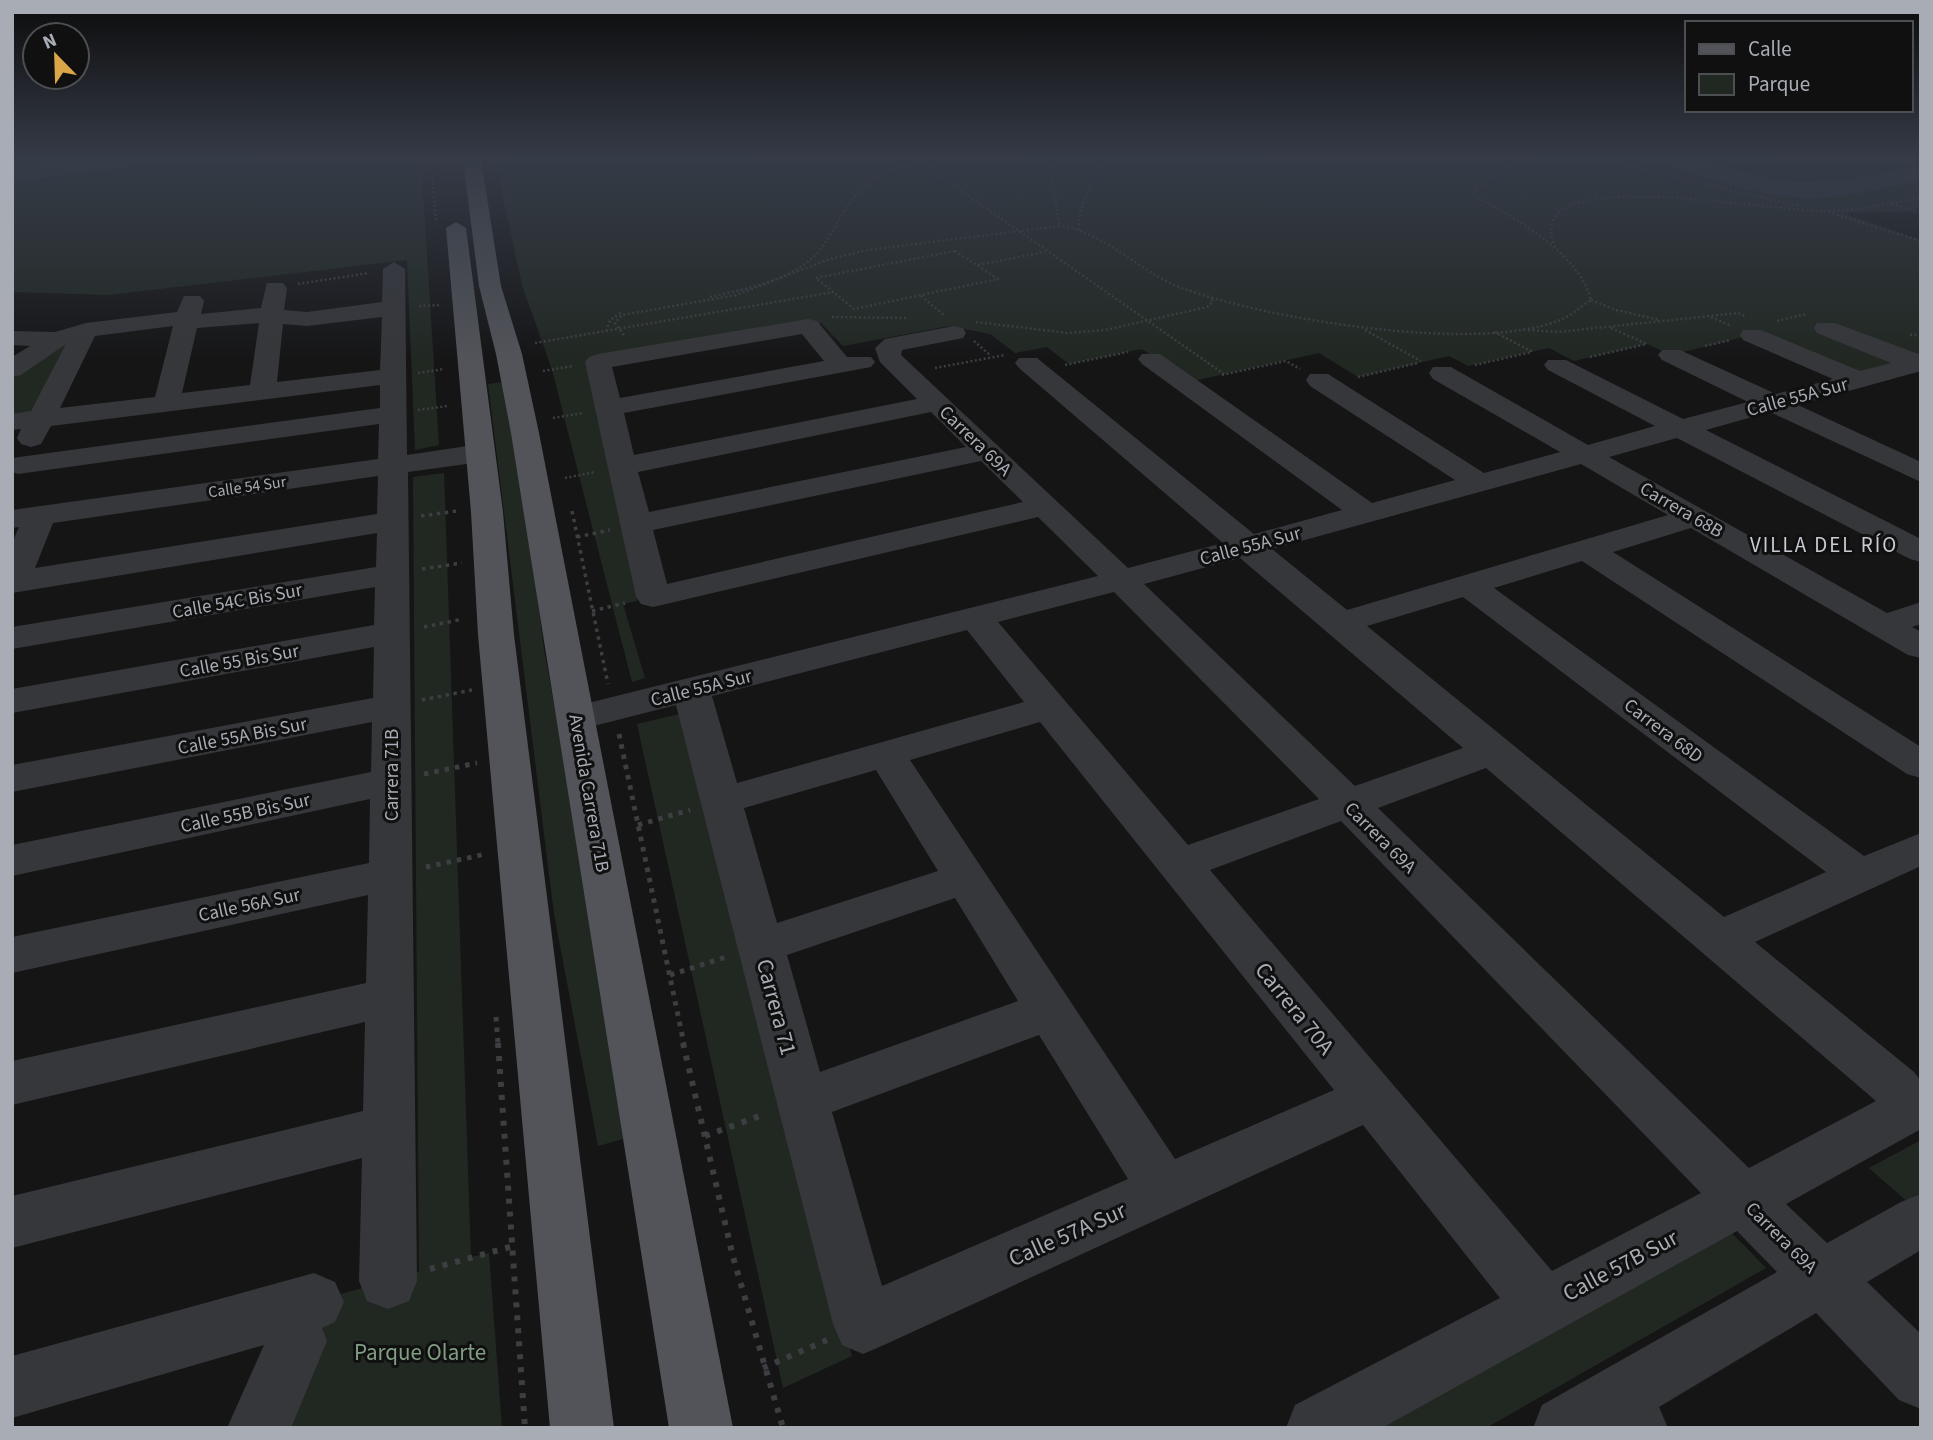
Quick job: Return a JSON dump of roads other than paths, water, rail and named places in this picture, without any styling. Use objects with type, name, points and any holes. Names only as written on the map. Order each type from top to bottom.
[{"type":"main road","name":"Avenida Carrera 71B","points":[[461,227],[490,286],[509,354],[525,433],[596,714],[701,1428]]},
{"type":"main road","name":"Avenida Carrera 71B","points":[[471,227],[481,453],[496,635],[582,1428]]},
{"type":"street","points":[[262,393],[275,288]]},
{"type":"street","name":"Carrera 71B","points":[[271,317],[307,319],[394,289],[388,1281]]},
{"type":"street","points":[[12,338],[73,334],[171,319],[190,311],[271,317]]},
{"type":"street","points":[[166,405],[190,311]]},
{"type":"street","points":[[609,408],[841,366],[819,321],[598,362],[653,597],[1045,506]]},
{"type":"street","points":[[1818,321],[1919,354]]},
{"type":"street","points":[[1752,326],[1858,380]]},
{"type":"street","points":[[12,328],[73,334]]},
{"type":"street","points":[[15,471],[40,421],[73,334]]},
{"type":"street","points":[[12,369],[73,334]]},
{"type":"street","name":"Carrera 69A","points":[[841,366],[931,335],[937,403],[1122,580],[1744,1198],[1921,1378]]},
{"type":"street","points":[[1144,354],[1366,513]]},
{"type":"street","name":"Calle 55A Sur","points":[[596,714],[1122,580],[1858,380],[1919,354]]},
{"type":"street","points":[[1671,355],[1921,473]]},
{"type":"street","points":[[1545,358],[1921,552]]},
{"type":"street","points":[[1026,362],[1909,1095]]},
{"type":"street","name":"Carrera 68B","points":[[1442,373],[1921,647]]},
{"type":"street","points":[[1322,382],[1478,482]]},
{"type":"street","points":[[12,422],[40,421],[262,393],[393,395]]},
{"type":"street","points":[[15,471],[393,395]]},
{"type":"street","points":[[623,466],[937,403]]},
{"type":"street","points":[[1890,458],[1921,449]]},
{"type":"street","points":[[636,524],[987,451]]},
{"type":"street","name":"Calle 54 Sur","points":[[26,518],[481,453]]},
{"type":"street","points":[[1339,623],[1696,517]]},
{"type":"street","points":[[26,518],[13,582],[392,521]]},
{"type":"street","points":[[1587,550],[1921,765]]},
{"type":"street","name":"Calle 54C Bis Sur","points":[[12,638],[392,574]]},
{"type":"street","name":"Carrera 68D","points":[[1469,585],[1860,875]]},
{"type":"street","points":[[1884,626],[1921,612]]},
{"type":"street","name":"Carrera 70A","points":[[975,617],[1370,1098],[1545,1306]]},
{"type":"street","name":"Calle 55 Bis Sur","points":[[12,701],[392,632]]},
{"type":"street","name":"Carrera 71","points":[[691,689],[863,1324]]},
{"type":"street","name":"Calle 55A Bis Sur","points":[[12,779],[391,706]]},
{"type":"street","points":[[721,802],[1048,707]]},
{"type":"street","points":[[1178,865],[1494,751]]},
{"type":"street","points":[[886,754],[1165,1190]]},
{"type":"street","name":"Calle 55B Bis Sur","points":[[12,861],[391,781]]},
{"type":"street","points":[[1719,939],[1921,848]]},
{"type":"street","name":"Calle 56A Sur","points":[[12,955],[391,874]]},
{"type":"street","points":[[760,946],[966,878]]},
{"type":"street","points":[[12,1083],[390,997]]},
{"type":"street","points":[[802,1101],[1050,1010]]},
{"type":"street","name":"Calle 57B Sur","points":[[1318,1428],[1744,1198],[1909,1095]]},
{"type":"street","name":"Calle 57A Sur","points":[[863,1324],[1370,1098]]},
{"type":"street","points":[[12,1222],[389,1128]]},
{"type":"street","points":[[1604,1418],[1822,1278],[1921,1220]]},
{"type":"street","points":[[12,1387],[305,1321],[259,1428]]},
{"type":"district","name":"VILLA DEL RÍO","points":[[1824,545]]},
{"type":"park label","name":"Parque Olarte","points":[[420,1352]]}]
